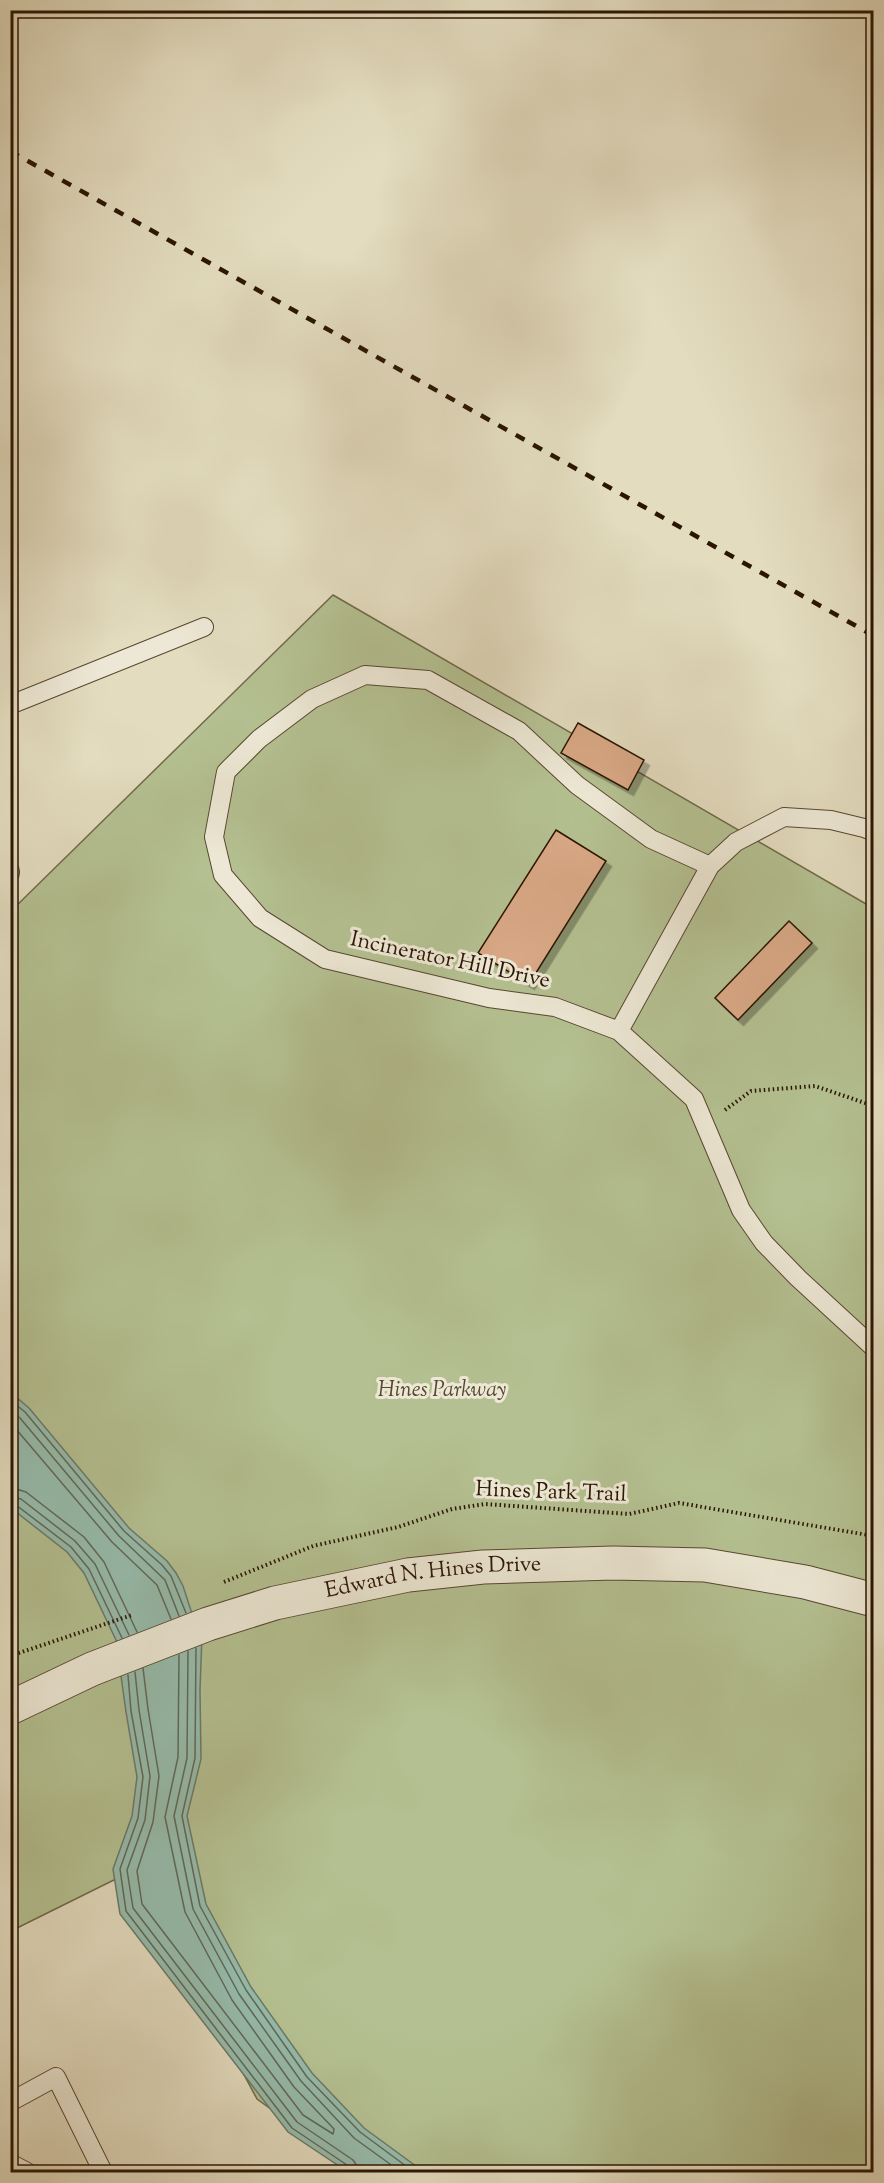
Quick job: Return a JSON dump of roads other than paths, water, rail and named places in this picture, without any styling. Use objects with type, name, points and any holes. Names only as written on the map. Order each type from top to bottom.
[{"type":"street","name":"Edward N. Hines Drive","points":[[10,1708],[92,1669],[208,1624],[275,1603],[408,1575],[495,1567],[613,1563],[705,1565],[806,1582],[873,1600]]},
{"type":"lane","points":[[10,705],[204,627]]},
{"type":"lane","name":"Incinerator Hill Drive","points":[[710,867],[651,838],[578,785],[519,731],[428,680],[365,675],[312,699],[259,739],[226,772],[213,837],[224,875],[260,918],[325,959],[489,998],[555,1007],[619,1031],[694,1099],[741,1210],[764,1243],[873,1348]]},
{"type":"lane","points":[[619,1031],[710,867],[736,842],[784,817],[831,820],[873,832]]},
{"type":"lane","points":[[10,2102],[56,2077],[103,2172]]},
{"type":"lane","points":[[10,2163],[27,2172]]},
{"type":"water","points":[[10,1392],[29,1408],[129,1528],[167,1561],[183,1586],[196,1626],[202,1636],[201,1759],[187,1816],[206,1904],[251,1987],[312,2073],[364,2128],[424,2172],[348,2172],[288,2132],[120,1914],[113,1869],[132,1816],[137,1777],[116,1640],[84,1573],[67,1552],[11,1508]]},
{"type":"railway","points":[[10,151],[874,636]]},
{"type":"park label","name":"Hines Parkway","points":[[442,1391]]}]
